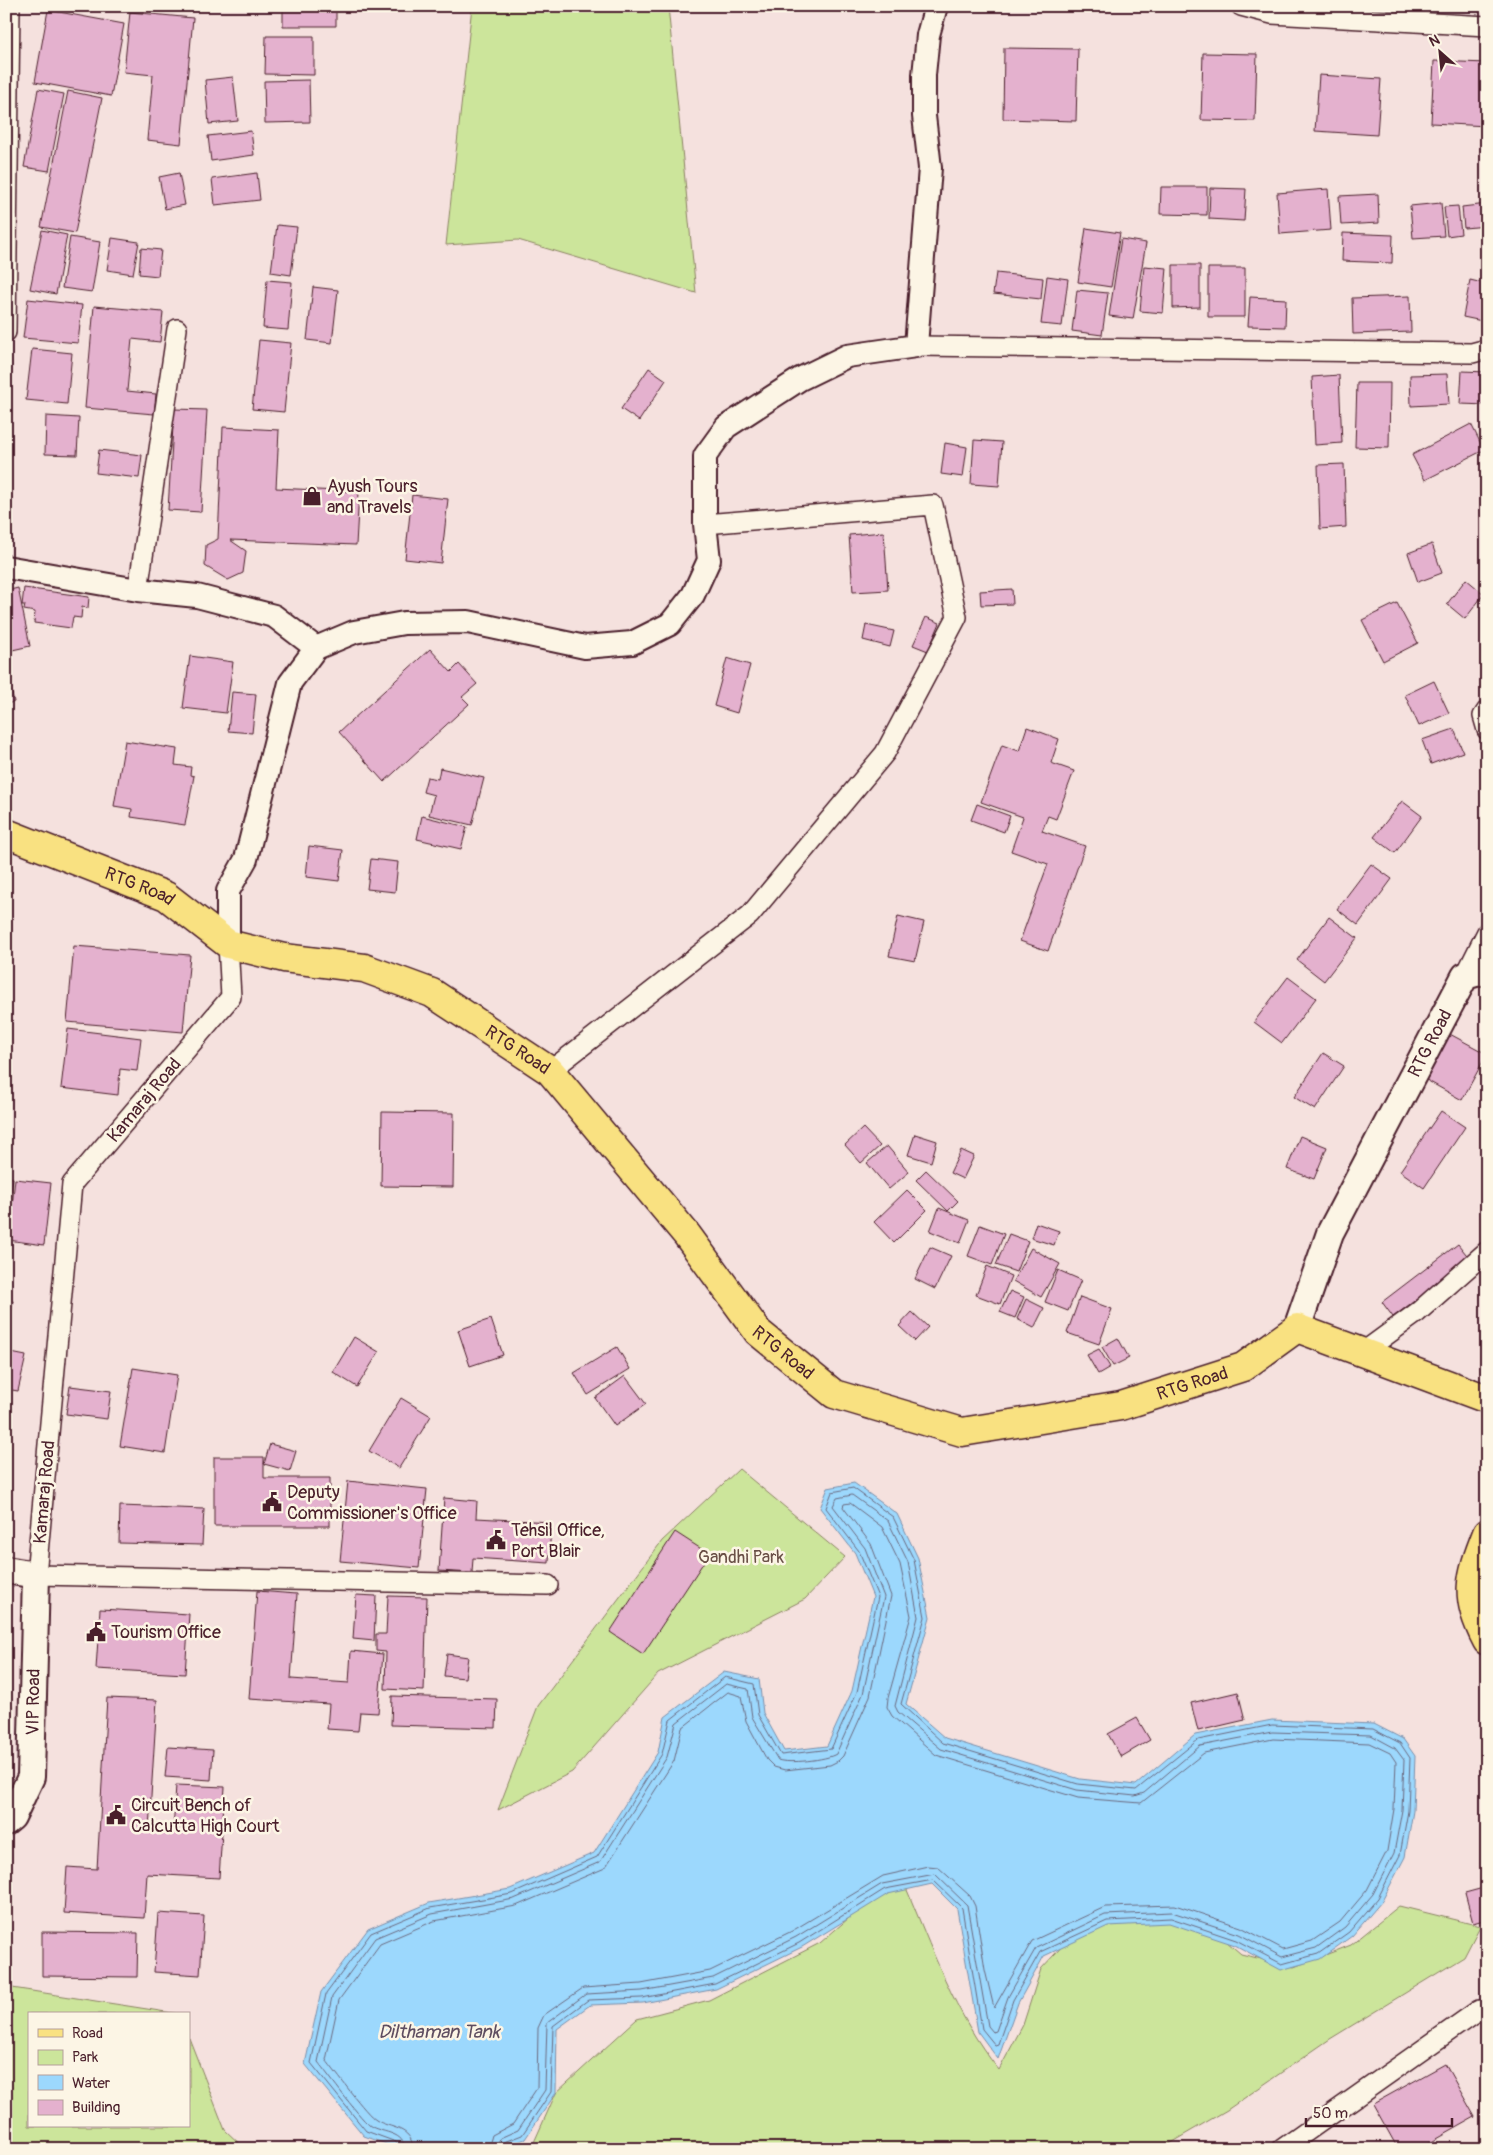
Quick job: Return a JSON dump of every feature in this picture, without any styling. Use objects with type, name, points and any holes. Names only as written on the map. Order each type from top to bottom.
[{"type":"main road","name":"RTG Road","points":[[6,833],[166,896],[228,944],[284,958],[364,968],[432,993],[550,1071],[687,1235],[758,1332],[834,1394],[962,1432],[1122,1406],[1243,1367],[1297,1328],[1330,1233],[1476,973]]},
{"type":"main road","points":[[1297,1328],[1487,1399]]},
{"type":"main road","points":[[1487,1533],[1477,1559],[1470,1593],[1474,1611],[1487,1641]]},
{"type":"main road","points":[[6,1570],[36,1574]]},
{"type":"main road","name":"VIP Road","points":[[6,1822],[12,1817],[31,1777],[36,1574]]},
{"type":"street","points":[[6,332],[10,6]]},
{"type":"street","points":[[916,346],[930,168],[924,116],[924,75],[928,35],[936,6]]},
{"type":"street","points":[[1241,6],[1272,14],[1487,26]]},
{"type":"street","points":[[138,590],[177,329]]},
{"type":"street","points":[[6,567],[138,590],[197,596],[274,616],[316,648],[354,632],[404,623],[468,622],[585,647],[632,643],[670,624],[693,595],[710,560],[705,524],[705,456],[726,427],[800,379],[847,356],[916,346],[1472,353],[1487,348]]},
{"type":"street","points":[[550,1071],[750,915],[884,753],[957,618],[933,505],[705,524]]},
{"type":"street","name":"Kamaraj Road","points":[[36,1574],[72,1184],[231,997],[228,891],[246,859],[290,683],[316,648]]},
{"type":"street","points":[[1487,710],[1483,716],[1487,730]]},
{"type":"street","points":[[1476,973],[1487,932]]},
{"type":"street","points":[[1362,1353],[1418,1312],[1487,1251]]},
{"type":"street","points":[[36,1574],[548,1586]]},
{"type":"street","points":[[1282,2149],[1479,2010]]},
{"type":"green space","points":[[472,6],[668,6],[696,293],[518,240],[446,245]]},
{"type":"green space","name":"Gandhi Park","points":[[739,1469],[845,1557],[805,1599],[658,1674],[572,1772],[498,1810],[538,1706],[662,1541]]},
{"type":"green space","points":[[904,1883],[934,1956],[957,2004],[983,2049],[999,2070],[1023,2025],[1041,1969],[1080,1927],[1196,1915],[1241,1954],[1294,1967],[1351,1945],[1399,1906],[1480,1926],[1464,1957],[1330,2039],[1227,2110],[1160,2149],[531,2149],[556,2093],[637,2019],[709,2000],[820,1943],[872,1898]]},
{"type":"green space","points":[[6,1987],[166,2012],[28,2012],[28,2128],[190,2128],[190,2041],[225,2130],[245,2149],[6,2149]]},
{"type":"water","name":"Dilthaman Tank","points":[[854,1483],[897,1514],[918,1558],[930,1617],[906,1704],[945,1738],[1080,1779],[1136,1785],[1195,1735],[1272,1720],[1374,1724],[1403,1739],[1415,1756],[1413,1811],[1405,1857],[1382,1901],[1352,1936],[1320,1959],[1281,1970],[1235,1945],[1169,1923],[1108,1926],[1044,1956],[1018,2003],[998,2059],[978,2032],[957,1909],[932,1884],[888,1894],[802,1947],[716,1989],[643,2003],[590,2005],[557,2029],[556,2093],[525,2139],[502,2149],[400,2149],[364,2136],[305,2064],[321,1992],[368,1929],[429,1903],[510,1889],[594,1853],[658,1752],[665,1717],[724,1672],[759,1679],[763,1713],[784,1751],[827,1746],[852,1691],[873,1597],[855,1553],[820,1508],[828,1488]]},
{"type":"building","points":[[283,6],[336,6],[336,26],[283,26]]},
{"type":"building","points":[[48,10],[124,24],[111,96],[35,82]]},
{"type":"building","points":[[130,12],[193,18],[181,144],[147,140],[153,75],[124,72]]},
{"type":"building","points":[[266,36],[314,36],[314,75],[265,74]]},
{"type":"building","points":[[1004,48],[1078,49],[1076,121],[1003,119]]},
{"type":"building","points":[[1203,53],[1257,54],[1255,121],[1201,120]]},
{"type":"building","points":[[1434,61],[1487,63],[1487,126],[1431,123]]},
{"type":"building","points":[[1319,75],[1381,79],[1377,135],[1315,131]]},
{"type":"building","points":[[233,77],[238,121],[209,124],[205,80]]},
{"type":"building","points":[[309,80],[310,122],[265,123],[264,81]]},
{"type":"building","points":[[38,89],[64,94],[49,171],[24,167]]},
{"type":"building","points":[[68,91],[102,98],[75,233],[41,227]]},
{"type":"building","points":[[251,131],[254,155],[211,161],[208,136]]},
{"type":"building","points":[[179,173],[185,205],[165,209],[159,177]]},
{"type":"building","points":[[257,173],[260,200],[215,205],[212,179]]},
{"type":"building","points":[[1161,187],[1207,187],[1207,215],[1160,214]]},
{"type":"building","points":[[1210,188],[1246,189],[1244,221],[1209,219]]},
{"type":"building","points":[[1328,189],[1331,230],[1280,234],[1277,193]]},
{"type":"building","points":[[1378,194],[1379,223],[1341,225],[1339,196]]},
{"type":"building","points":[[1441,203],[1444,236],[1413,238],[1410,206]]},
{"type":"building","points":[[1487,204],[1487,226],[1464,228],[1462,207]]},
{"type":"building","points":[[1458,206],[1461,234],[1447,236],[1444,207]]},
{"type":"building","points":[[277,225],[297,227],[291,275],[271,272]]},
{"type":"building","points":[[1086,228],[1120,233],[1111,287],[1078,282]]},
{"type":"building","points":[[42,230],[67,235],[56,294],[30,289]]},
{"type":"building","points":[[1343,233],[1393,235],[1392,263],[1342,261]]},
{"type":"building","points":[[70,237],[100,242],[92,292],[62,288]]},
{"type":"building","points":[[112,238],[139,242],[133,274],[107,270]]},
{"type":"building","points":[[1121,239],[1146,243],[1133,319],[1109,316]]},
{"type":"building","points":[[141,248],[161,250],[158,276],[139,274]]},
{"type":"building","points":[[1173,265],[1200,265],[1200,307],[1173,308]]},
{"type":"building","points":[[1144,266],[1167,268],[1163,313],[1140,311]]},
{"type":"building","points":[[1208,268],[1245,268],[1245,317],[1208,317]]},
{"type":"building","points":[[996,273],[1043,278],[1041,299],[993,294]]},
{"type":"building","points":[[1047,276],[1068,279],[1062,326],[1041,324]]},
{"type":"building","points":[[267,280],[292,282],[288,330],[263,328]]},
{"type":"building","points":[[1470,280],[1487,284],[1487,322],[1463,317]]},
{"type":"building","points":[[313,287],[338,290],[332,343],[307,340]]},
{"type":"building","points":[[1077,290],[1108,293],[1102,335],[1072,331]]},
{"type":"building","points":[[1410,296],[1411,332],[1353,334],[1352,298]]},
{"type":"building","points":[[1250,297],[1286,299],[1285,327],[1248,326]]},
{"type":"building","points":[[28,299],[82,305],[78,343],[23,338]]},
{"type":"building","points":[[94,306],[163,312],[160,342],[132,339],[127,391],[156,394],[154,414],[85,408]]},
{"type":"building","points":[[259,340],[291,343],[284,412],[252,409]]},
{"type":"building","points":[[32,349],[72,353],[67,404],[26,400]]},
{"type":"building","points":[[649,368],[666,380],[639,421],[621,409]]},
{"type":"building","points":[[1462,371],[1487,372],[1487,405],[1460,404]]},
{"type":"building","points":[[1447,374],[1449,404],[1411,406],[1410,375]]},
{"type":"building","points":[[1339,375],[1342,443],[1315,445],[1312,377]]},
{"type":"building","points":[[1357,383],[1390,383],[1389,448],[1355,447]]},
{"type":"building","points":[[174,409],[207,410],[201,512],[168,510]]},
{"type":"building","points":[[46,416],[79,418],[77,455],[45,454]]},
{"type":"building","points":[[1471,424],[1484,450],[1425,480],[1412,455]]},
{"type":"building","points":[[223,427],[279,430],[276,488],[359,492],[356,545],[230,540],[246,551],[243,573],[228,580],[205,566],[206,545],[218,539]]},
{"type":"building","points":[[974,440],[1002,442],[999,486],[971,484]]},
{"type":"building","points":[[945,443],[967,447],[963,477],[941,474]]},
{"type":"building","points":[[99,450],[142,455],[139,478],[96,473]]},
{"type":"building","points":[[1344,464],[1346,527],[1320,529],[1318,465]]},
{"type":"building","points":[[412,495],[448,499],[441,563],[405,559]]},
{"type":"building","points":[[884,532],[888,590],[853,592],[849,535]]},
{"type":"building","points":[[1432,544],[1442,573],[1418,582],[1408,553]]},
{"type":"building","points":[[1466,579],[1484,594],[1465,619],[1447,604]]},
{"type":"building","points":[[18,588],[30,646],[8,651],[6,591]]},
{"type":"building","points":[[24,588],[89,597],[88,608],[82,607],[81,618],[73,617],[71,628],[34,623],[35,612],[24,610],[25,605],[22,605]]},
{"type":"building","points":[[1012,589],[1013,604],[981,605],[980,591]]},
{"type":"building","points":[[1397,603],[1418,643],[1383,661],[1362,620]]},
{"type":"building","points":[[926,617],[940,623],[928,651],[913,645]]},
{"type":"building","points":[[866,625],[894,631],[890,647],[863,640]]},
{"type":"building","points":[[430,649],[451,672],[459,664],[477,684],[462,697],[469,704],[384,782],[339,732]]},
{"type":"building","points":[[190,656],[233,662],[226,713],[183,708]]},
{"type":"building","points":[[727,658],[750,665],[737,713],[714,706]]},
{"type":"building","points":[[6,666],[14,702],[6,704]]},
{"type":"building","points":[[1434,681],[1449,713],[1419,726],[1405,695]]},
{"type":"building","points":[[232,692],[256,694],[252,733],[228,731]]},
{"type":"building","points":[[1027,727],[1059,739],[1051,763],[1074,771],[1056,819],[1048,816],[1042,831],[1085,846],[1048,951],[1020,941],[1048,864],[1011,851],[1023,817],[981,802],[1002,745],[1019,751]]},
{"type":"building","points":[[1454,729],[1463,752],[1431,764],[1422,740]]},
{"type":"building","points":[[125,741],[177,749],[175,765],[191,767],[190,775],[194,776],[185,825],[131,817],[132,809],[114,806]]},
{"type":"building","points":[[440,768],[484,778],[472,825],[429,815],[434,795],[423,792],[427,777],[438,779]]},
{"type":"building","points":[[1402,801],[1422,816],[1395,853],[1374,837]]},
{"type":"building","points":[[977,804],[1010,816],[1004,832],[971,820]]},
{"type":"building","points":[[422,816],[467,827],[461,849],[417,839]]},
{"type":"building","points":[[309,846],[343,850],[339,881],[306,877]]},
{"type":"building","points":[[371,859],[398,862],[395,892],[367,889]]},
{"type":"building","points":[[1371,864],[1392,879],[1358,925],[1337,909]]},
{"type":"building","points":[[898,916],[924,922],[915,961],[889,956]]},
{"type":"building","points":[[1329,917],[1357,938],[1324,981],[1297,960]]},
{"type":"building","points":[[74,946],[190,955],[183,1032],[67,1022]]},
{"type":"building","points":[[1288,977],[1316,998],[1282,1043],[1254,1022]]},
{"type":"building","points":[[68,1029],[141,1038],[137,1071],[120,1069],[118,1095],[61,1088]]},
{"type":"building","points":[[1446,1032],[1487,1054],[1462,1100],[1421,1077]]},
{"type":"building","points":[[1323,1053],[1344,1066],[1315,1110],[1294,1097]]},
{"type":"building","points":[[1441,1111],[1465,1127],[1424,1188],[1400,1171]]},
{"type":"building","points":[[382,1112],[454,1113],[453,1187],[381,1186]]},
{"type":"building","points":[[863,1128],[880,1146],[861,1163],[845,1145]]},
{"type":"building","points":[[915,1134],[937,1141],[931,1162],[908,1155]]},
{"type":"building","points":[[1300,1136],[1327,1147],[1314,1179],[1287,1169]]},
{"type":"building","points":[[887,1146],[909,1172],[889,1189],[867,1163]]},
{"type":"building","points":[[961,1150],[974,1156],[963,1179],[950,1173]]},
{"type":"building","points":[[926,1170],[958,1201],[948,1211],[916,1180]]},
{"type":"building","points":[[6,1177],[13,1178],[6,1226]]},
{"type":"building","points":[[15,1179],[51,1183],[44,1245],[8,1240]]},
{"type":"building","points":[[907,1190],[927,1210],[894,1243],[874,1222]]},
{"type":"building","points":[[939,1208],[969,1220],[960,1243],[930,1231]]},
{"type":"building","points":[[1036,1223],[1059,1231],[1054,1245],[1031,1238]]},
{"type":"building","points":[[980,1225],[1004,1234],[992,1265],[968,1256]]},
{"type":"building","points":[[1009,1234],[1028,1241],[1016,1272],[996,1265]]},
{"type":"building","points":[[1458,1244],[1470,1259],[1393,1317],[1382,1302]]},
{"type":"building","points":[[930,1247],[951,1256],[935,1289],[915,1279]]},
{"type":"building","points":[[1031,1248],[1060,1264],[1041,1297],[1013,1281]]},
{"type":"building","points":[[987,1266],[1011,1276],[1000,1304],[976,1295]]},
{"type":"building","points":[[1058,1270],[1081,1280],[1068,1311],[1045,1302]]},
{"type":"building","points":[[1010,1291],[1024,1297],[1015,1318],[1000,1312]]},
{"type":"building","points":[[1080,1297],[1112,1309],[1099,1344],[1067,1333]]},
{"type":"building","points":[[1026,1299],[1044,1308],[1034,1328],[1017,1319]]},
{"type":"building","points":[[6,1300],[13,1301],[7,1344],[6,1344]]},
{"type":"building","points":[[912,1312],[928,1327],[915,1341],[899,1326]]},
{"type":"building","points":[[491,1319],[503,1355],[470,1366],[458,1330]]},
{"type":"building","points":[[354,1337],[379,1352],[357,1387],[333,1372]]},
{"type":"building","points":[[1118,1338],[1129,1358],[1113,1366],[1102,1347]]},
{"type":"building","points":[[617,1347],[630,1369],[588,1395],[574,1373]]},
{"type":"building","points":[[1099,1349],[1110,1367],[1098,1374],[1087,1355]]},
{"type":"building","points":[[6,1352],[26,1356],[18,1391],[6,1389]]},
{"type":"building","points":[[133,1368],[177,1375],[165,1453],[120,1446]]},
{"type":"building","points":[[625,1376],[646,1404],[615,1426],[595,1398]]},
{"type":"building","points":[[70,1386],[111,1391],[107,1419],[66,1414]]},
{"type":"building","points":[[401,1398],[431,1416],[399,1468],[369,1451]]},
{"type":"building","points":[[270,1444],[296,1451],[290,1471],[264,1464]]},
{"type":"building","name":"Deputy Commissioner's Office","points":[[214,1457],[264,1457],[264,1478],[330,1478],[330,1526],[214,1526]]},
{"type":"building","points":[[348,1481],[427,1489],[419,1568],[340,1561]]},
{"type":"building","name":"Tehsil Office, Port Blair","points":[[444,1498],[477,1501],[476,1518],[551,1522],[549,1563],[473,1558],[472,1573],[439,1571]]},
{"type":"building","points":[[120,1506],[204,1509],[202,1545],[119,1543]]},
{"type":"building","points":[[675,1532],[709,1554],[643,1654],[610,1632]]},
{"type":"building","points":[[257,1591],[297,1594],[291,1679],[349,1683],[351,1651],[383,1654],[378,1713],[360,1712],[358,1731],[327,1729],[329,1704],[249,1699]]},
{"type":"building","points":[[356,1595],[376,1596],[374,1641],[353,1639]]},
{"type":"building","points":[[388,1596],[427,1597],[424,1691],[385,1689],[386,1652],[376,1651],[376,1634],[386,1634]]},
{"type":"building","points":[[100,1609],[189,1614],[185,1674],[96,1669]]},
{"type":"building","points":[[447,1654],[468,1657],[465,1678],[444,1676]]},
{"type":"building","points":[[1238,1692],[1245,1720],[1198,1731],[1191,1703]]},
{"type":"building","points":[[392,1696],[497,1699],[496,1728],[391,1725]]},
{"type":"building","points":[[107,1698],[157,1700],[149,1829],[173,1830],[176,1785],[225,1787],[219,1878],[147,1874],[144,1918],[64,1913],[67,1867],[97,1869]]},
{"type":"building","points":[[6,1704],[12,1705],[10,1759],[6,1759]]},
{"type":"building","points":[[1137,1718],[1150,1740],[1121,1757],[1108,1734]]},
{"type":"building","points":[[168,1747],[213,1750],[211,1780],[165,1777]]},
{"type":"building","points":[[1487,1887],[1487,1919],[1473,1923],[1465,1893]]},
{"type":"building","points":[[158,1913],[204,1916],[200,1975],[154,1972]]},
{"type":"building","points":[[42,1932],[138,1933],[137,1977],[42,1976]]},
{"type":"building","points":[[1445,2064],[1475,2117],[1418,2149],[1398,2149],[1373,2104]]},
{"type":"place","name":"Ayush Tours and Travels","points":[[312,496]]},
{"type":"place","name":"Deputy Commissioner's Office","points":[[272,1502]]},
{"type":"place","name":"Tehsil Office, Port Blair","points":[[496,1540]]},
{"type":"place","name":"Tourism Office","points":[[96,1632]]},
{"type":"place","name":"Circuit Bench of Calcutta High Court","points":[[116,1815]]}]
